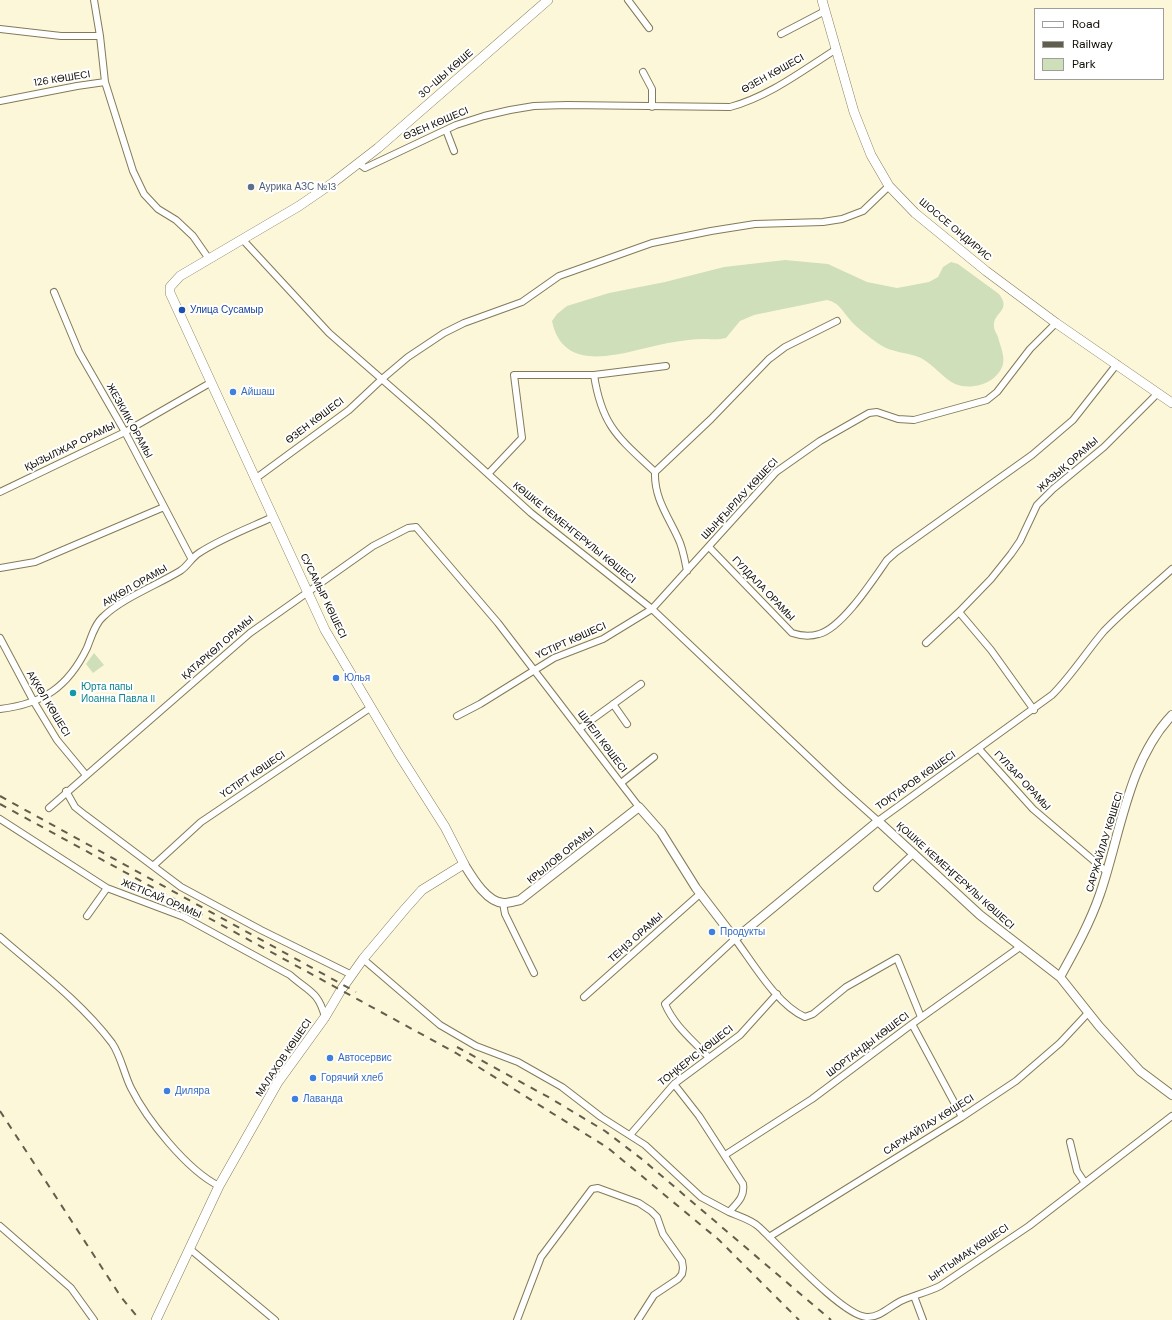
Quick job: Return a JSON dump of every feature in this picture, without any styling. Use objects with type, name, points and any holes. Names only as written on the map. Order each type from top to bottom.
[{"type":"main road","name":"30-ШЫ КӨШЕ","points":[[358,163],[378,148],[548,0]]},
{"type":"main road","name":"ШОССЕ ОНДИРИС","points":[[822,0],[835,50],[854,112],[871,155],[889,186],[915,213],[986,271],[1056,323],[1172,403]]},
{"type":"main road","points":[[209,259],[299,206],[358,163]]},
{"type":"main road","name":"СУСАМЫР КӨШЕСІ","points":[[209,259],[180,276],[170,287],[170,293],[210,383],[325,630],[370,708],[445,827],[464,864]]},
{"type":"main road","name":"МАЛАХОВ КӨШЕСІ","points":[[156,1320],[219,1186],[278,1082],[325,1018],[341,990],[363,959],[422,890],[464,864]]},
{"type":"street","name":"126 КӨШЕСІ","points":[[0,101],[105,82],[94,0]]},
{"type":"street","points":[[628,0],[649,28]]},
{"type":"street","points":[[782,34],[825,11]]},
{"type":"street","points":[[0,29],[61,36],[100,36]]},
{"type":"street","name":"ӨЗЕН КӨШЕСІ","points":[[358,163],[365,168],[446,130],[484,116],[534,106],[718,108],[744,103],[790,79],[835,50]]},
{"type":"street","points":[[643,72],[652,89],[652,107]]},
{"type":"street","points":[[105,82],[133,171],[144,194],[158,209],[176,220],[193,236],[209,259]]},
{"type":"street","points":[[446,130],[454,151]]},
{"type":"street","name":"ӨЗЕН КӨШЕСІ","points":[[255,479],[349,410],[382,378],[408,357],[444,333],[480,316],[522,302],[559,276],[646,246],[676,238],[755,224],[823,222],[842,219],[863,211],[889,186]]},
{"type":"street","name":"КӨШКЕ КЕМЕНГЕРҰЛЫ КӨШЕСІ","points":[[243,240],[314,318],[531,513],[652,609],[840,787],[878,820]]},
{"type":"street","name":"ЖЕЗКИІК ОРАМЫ","points":[[54,292],[79,352],[125,432],[191,558]]},
{"type":"street","points":[[655,472],[711,419],[769,358],[785,347],[837,321]]},
{"type":"street","name":"ШЫҢҒЫРЛАУ КӨШЕСІ","points":[[652,609],[776,472],[790,460],[869,413],[877,412],[898,419],[914,420],[987,400],[997,392],[1030,349],[1056,323]]},
{"type":"street","name":"ГҮЛДАЛА ОРАМЫ","points":[[709,547],[792,633],[808,636],[820,634],[837,623],[896,552],[1032,455],[1067,425],[1087,403],[1117,364]]},
{"type":"street","points":[[488,474],[522,438],[514,375],[594,375],[666,366]]},
{"type":"street","points":[[594,375],[601,408],[610,427],[655,472],[657,492],[667,519],[679,539],[687,571]]},
{"type":"street","name":"ҚЫЗЫЛЖАР ОРАМЫ","points":[[0,492],[125,432],[210,383]]},
{"type":"street","name":"ЖАЗЫҚ ОРАМЫ","points":[[926,643],[991,579],[1024,535],[1037,505],[1053,489],[1104,447],[1158,393]]},
{"type":"street","points":[[0,568],[35,562],[164,507]]},
{"type":"street","name":"АҚКӨЛ ОРАМЫ","points":[[0,709],[18,707],[34,702],[64,683],[73,673],[102,617],[182,570],[191,558],[209,547],[273,517]]},
{"type":"street","name":"ШИЕЛІ КӨШЕСІ","points":[[394,534],[408,528],[416,527],[498,623],[620,783],[661,832],[667,844],[700,893],[777,994],[799,1015],[805,1017],[813,1014],[846,987],[897,958],[921,1018]]},
{"type":"street","name":"ҚАТАРКӨЛ ОРАМЫ","points":[[49,808],[66,791],[250,632],[373,546],[394,534]]},
{"type":"street","name":"ТОҚТАРОВ КӨШЕСІ","points":[[709,1058],[681,1031],[670,1016],[665,1004],[735,938],[878,820],[1034,710],[1067,681],[1105,630],[1172,569]]},
{"type":"street","name":"ҮСТІРТ КӨШЕСІ","points":[[458,716],[480,704],[534,669],[554,658],[603,639],[652,609]]},
{"type":"street","points":[[959,612],[991,650],[1034,710]]},
{"type":"street","name":"АҚКӨЛ КӨШЕСІ","points":[[0,638],[34,702],[57,740],[86,775]]},
{"type":"street","points":[[579,729],[641,684]]},
{"type":"street","points":[[613,704],[627,724]]},
{"type":"street","name":"ҮСТІРТ КӨШЕСІ","points":[[153,866],[201,822],[370,708]]},
{"type":"street","name":"САРЖАЙЛАУ КӨШЕСІ","points":[[1060,977],[1092,914],[1107,872],[1140,766],[1162,726],[1172,715]]},
{"type":"street","name":"ГҮЛЗАР ОРАМЫ","points":[[979,749],[1033,809],[1107,872]]},
{"type":"street","points":[[620,783],[654,756]]},
{"type":"street","points":[[66,791],[75,807],[181,887],[261,930],[352,975]]},
{"type":"street","name":"КРЫЛОВ ОРАМЫ","points":[[503,903],[520,900],[530,894],[639,807]]},
{"type":"street","name":"ЖЕТІСАЙ ОРАМЫ","points":[[0,819],[107,888],[184,917],[290,975],[316,995],[321,1002],[325,1018]]},
{"type":"street","name":"ҚОШКЕ КЕМЕҢГЕРҰЛЫ КӨШЕСІ","points":[[878,820],[980,915],[1060,977],[1088,1013],[1140,1071],[1172,1095]]},
{"type":"street","points":[[877,888],[914,853]]},
{"type":"street","name":"СУСАМЫР КӨШЕСІ","points":[[464,864],[476,884],[490,897],[503,903]]},
{"type":"street","points":[[87,916],[107,888]]},
{"type":"street","name":"ТЕҢІЗ ОРАМЫ","points":[[584,997],[700,893]]},
{"type":"street","points":[[503,903],[505,914],[534,973]]},
{"type":"street","points":[[0,937],[90,1018],[113,1044],[132,1089],[147,1115],[186,1161],[204,1178],[219,1186]]},
{"type":"street","name":"ШОРТАНДЫ КӨШЕСІ","points":[[725,1155],[812,1099],[912,1024],[1020,947]]},
{"type":"street","name":"ЫНТЫМАҚ КӨШЕСІ","points":[[363,959],[440,1025],[476,1046],[518,1062],[546,1077],[645,1146],[701,1197],[758,1226],[795,1264],[857,1315],[866,1318],[875,1316],[902,1300],[940,1286],[1029,1226],[1172,1116]]},
{"type":"street","name":"ТОҢКЕРIС КӨШЕСІ","points":[[630,1135],[674,1084],[740,1035],[777,994]]},
{"type":"street","name":"САРЖАЙЛАУ КӨШЕСІ","points":[[768,1237],[962,1117],[1016,1081],[1060,1043],[1088,1013]]},
{"type":"street","points":[[912,1024],[962,1117]]},
{"type":"street","points":[[674,1084],[699,1116],[743,1184],[744,1191],[742,1198],[729,1212]]},
{"type":"street","points":[[1070,1142],[1077,1171],[1085,1183]]},
{"type":"street","points":[[517,1320],[541,1257],[592,1189],[598,1188],[639,1203],[651,1211],[657,1217],[663,1234],[682,1261],[682,1274],[678,1279],[654,1295],[638,1320]]},
{"type":"street","points":[[0,1226],[71,1288],[94,1320]]},
{"type":"street","points":[[190,1249],[275,1320]]},
{"type":"street","points":[[914,1296],[923,1320]]},
{"type":"green space","points":[[785,260],[828,264],[867,282],[897,288],[929,282],[938,277],[943,267],[951,262],[958,264],[999,294],[1004,304],[994,321],[994,329],[998,337],[1003,358],[1003,364],[1000,371],[990,381],[984,384],[976,386],[962,386],[955,384],[921,358],[894,351],[879,344],[853,323],[838,305],[827,300],[754,315],[740,321],[726,338],[696,339],[668,343],[617,354],[600,356],[584,355],[570,350],[559,339],[552,321],[557,314],[567,306],[609,293],[665,282],[724,267]]},
{"type":"green space","points":[[94,653],[104,665],[93,673],[86,664]]},
{"type":"railway","points":[[0,796],[356,992]]},
{"type":"railway","points":[[0,804],[456,1053],[608,1148],[719,1240],[799,1320]]},
{"type":"railway","points":[[457,1047],[550,1098],[605,1131],[643,1160],[831,1320]]},
{"type":"railway","points":[[0,1111],[121,1297],[140,1320]]},
{"type":"place","name":"Аурика АЗС №13","points":[[251,187]]},
{"type":"place","name":"Улица Сусамыр","points":[[182,310]]},
{"type":"place","name":"Айшаш","points":[[233,392]]},
{"type":"place","name":"Юлья","points":[[336,678]]},
{"type":"place","name":"Юрта папы Иоанна Павла II","points":[[73,693]]},
{"type":"place","name":"Продукты","points":[[712,932]]},
{"type":"place","name":"Автосервис","points":[[330,1058]]},
{"type":"place","name":"Горячий хлеб","points":[[313,1078]]},
{"type":"place","name":"Диляра","points":[[167,1091]]},
{"type":"place","name":"Лаванда","points":[[295,1099]]}]
